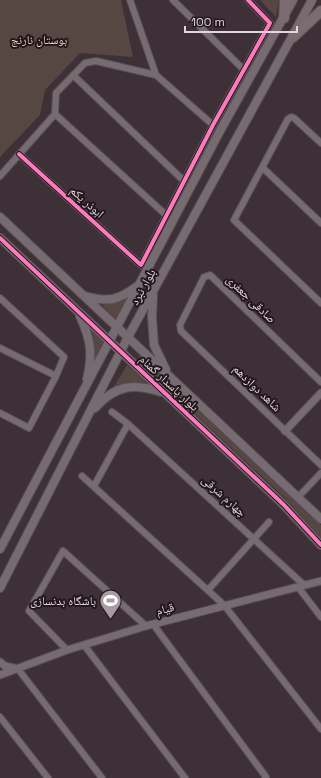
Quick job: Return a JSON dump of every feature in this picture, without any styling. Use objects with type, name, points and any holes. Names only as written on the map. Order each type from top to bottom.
[{"type":"highway","points":[[284,18],[285,0]]},
{"type":"highway","points":[[293,38],[321,11]]},
{"type":"main road","name":"بلوار نبرد","points":[[0,549],[220,131],[293,0]]},
{"type":"main road","name":"بلوار نبرد","points":[[0,588],[128,337],[293,38],[312,0]]},
{"type":"main road","name":"بلوار پاسدار گمنام","points":[[0,217],[321,519]]},
{"type":"main road","name":"بلوار پاسدار گمنام","points":[[0,238],[284,505],[321,545]]},
{"type":"main road","points":[[84,296],[102,301],[120,298],[141,283]]},
{"type":"main road","points":[[153,292],[152,317],[154,345],[168,375]]},
{"type":"main road","points":[[78,312],[90,344],[91,363],[85,389]]},
{"type":"main road","points":[[89,414],[101,401],[124,387],[147,387],[166,394]]},
{"type":"street","points":[[130,0],[156,75]]},
{"type":"street","points":[[173,0],[244,70]]},
{"type":"street","points":[[55,114],[166,215],[213,125],[270,23],[248,0]]},
{"type":"street","points":[[0,176],[55,114],[56,93],[85,63],[96,61],[156,75],[213,125]]},
{"type":"street","points":[[73,75],[184,181]]},
{"type":"street","points":[[321,142],[294,118],[291,117],[288,119],[234,220],[321,303]]},
{"type":"street","name":"ابوذر یکم","points":[[19,154],[141,265],[166,215]]},
{"type":"street","points":[[263,168],[321,223]]},
{"type":"street","name":"صادقی جعفری","points":[[180,327],[204,277],[210,275],[321,382]]},
{"type":"street","points":[[0,298],[64,357],[56,376],[29,428],[0,413]]},
{"type":"street","name":"شاهد دوازدهم","points":[[180,327],[182,331],[321,465]]},
{"type":"street","points":[[0,348],[56,376]]},
{"type":"street","points":[[285,430],[321,394]]},
{"type":"street","name":"چهارم شرقی","points":[[112,412],[128,424],[254,539],[301,586],[321,617]]},
{"type":"street","points":[[94,486],[128,424]]},
{"type":"street","points":[[302,493],[321,473]]},
{"type":"street","points":[[82,476],[224,604],[321,729]]},
{"type":"street","points":[[208,590],[269,522]]},
{"type":"street","points":[[67,650],[29,611],[63,551],[149,625],[266,777]]},
{"type":"street","name":"قیام","points":[[0,675],[67,650],[149,625],[224,604],[321,581]]},
{"type":"street","points":[[84,645],[185,778]]},
{"type":"street","points":[[0,662],[5,666],[18,669],[102,778]]},
{"type":"street","points":[[0,717],[48,778]]},
{"type":"green space","name":"بوستان نارنج","points":[[0,0],[121,0],[133,57],[80,53],[45,90],[40,115],[0,157]]},
{"type":"green space","points":[[260,0],[279,0],[276,17]]},
{"type":"green space","points":[[131,294],[117,321],[102,305],[121,301]]},
{"type":"green space","points":[[91,328],[106,342],[93,367],[94,341]]},
{"type":"green space","points":[[140,354],[321,525],[321,538],[285,498],[150,372],[142,363],[139,356]]},
{"type":"green space","points":[[127,365],[147,383],[129,383],[112,390]]},
{"type":"cycle path","points":[[19,154],[141,265],[213,125],[270,23],[248,0]]},
{"type":"cycle path","points":[[0,238],[284,505],[321,545]]},
{"type":"place","name":"باشگاه بدنسازی","points":[[111,620]]}]
